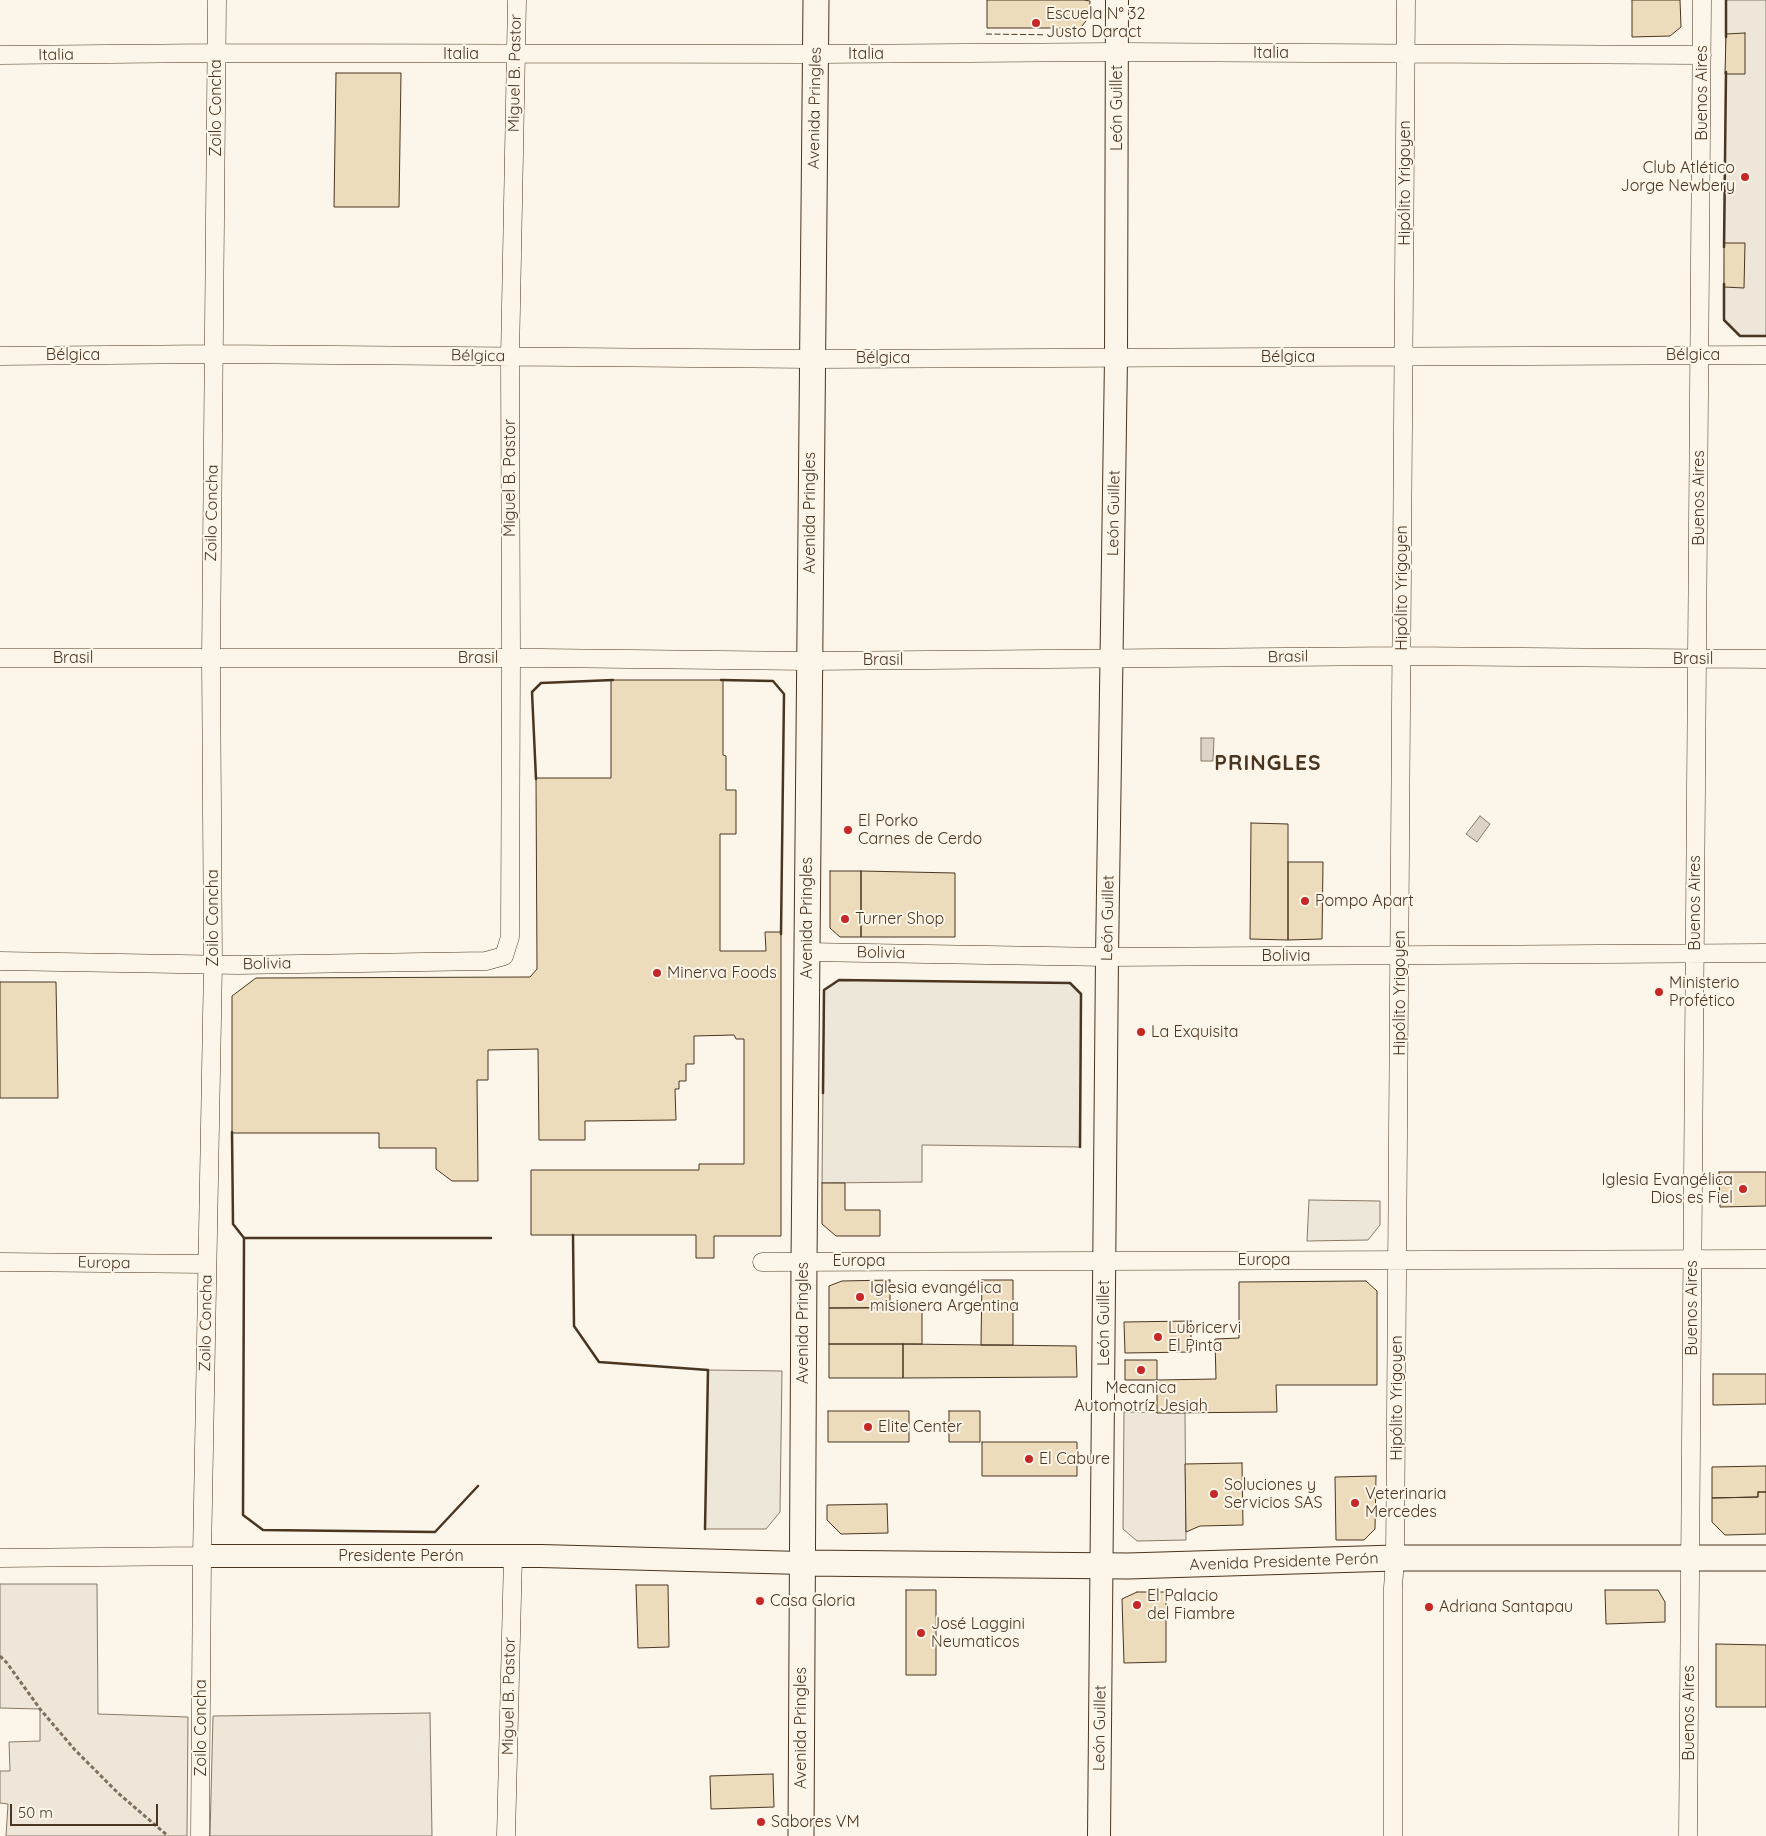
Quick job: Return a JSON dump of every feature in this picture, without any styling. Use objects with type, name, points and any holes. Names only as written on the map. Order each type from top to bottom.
[{"type":"main road","name":"Avenida Pringles","points":[[801,1836],[801,1562],[816,0]]},
{"type":"main road","name":"Avenida Presidente Perón","points":[[801,1562],[1128,1566],[1395,1558],[1766,1558]]},
{"type":"street","name":"Zoilo Concha","points":[[200,1836],[202,1556],[213,964],[211,658],[217,0]]},
{"type":"street","name":"Miguel B. Pastor","points":[[504,956],[510,937],[510,357],[517,0]]},
{"type":"street","name":"León Guillet","points":[[1099,1836],[1103,1565],[1107,956],[1113,658],[1116,358],[1117,0]]},
{"type":"street","name":"Hipólito Yrigoyen","points":[[1393,1836],[1393,1588],[1395,1558],[1398,1260],[1406,0]]},
{"type":"street","name":"Buenos Aires","points":[[1688,1836],[1702,0]]},
{"type":"street","name":"Italia","points":[[0,55],[1117,52],[1702,56]]},
{"type":"street","name":"Bélgica","points":[[0,356],[214,354],[812,359],[1766,355]]},
{"type":"street","name":"Brasil","points":[[0,658],[511,658],[809,661],[1402,656],[1766,659]]},
{"type":"street","name":"Bolivia","points":[[806,952],[1107,956],[1766,953]]},
{"type":"street","name":"Bolivia","points":[[0,961],[213,964],[486,961],[504,956]]},
{"type":"street","name":"Europa","points":[[762,1262],[1766,1259]]},
{"type":"street","name":"Europa","points":[[0,1262],[208,1264]]},
{"type":"street","name":"Miguel B. Pastor","points":[[506,1836],[513,1556]]},
{"type":"street","name":"Presidente Perón","points":[[0,1558],[513,1556],[801,1562]]},
{"type":"path","points":[[0,1656],[40,1709],[75,1750],[118,1793],[168,1836]]},
{"type":"shaded area","name":"Club Atlético Jorge Newbery","points":[[1726,0],[1766,0],[1766,336],[1740,336],[1724,320]]},
{"type":"shaded area","points":[[1201,738],[1214,738],[1213,761],[1201,761]]},
{"type":"shaded area","points":[[1480,816],[1490,824],[1477,842],[1466,834]]},
{"type":"shaded area","points":[[839,980],[1070,983],[1081,994],[1080,1147],[922,1145],[922,1182],[822,1183],[824,990]]},
{"type":"shaded area","points":[[1309,1200],[1380,1201],[1380,1225],[1368,1240],[1307,1241]]},
{"type":"shaded area","points":[[708,1370],[782,1371],[780,1512],[766,1529],[705,1529]]},
{"type":"shaded area","points":[[1124,1412],[1185,1413],[1186,1540],[1137,1541],[1123,1529]]},
{"type":"shaded area","points":[[0,1584],[97,1584],[98,1714],[188,1717],[187,1836],[6,1836],[8,1804],[0,1803],[0,1771],[10,1771],[9,1742],[40,1741],[40,1709],[0,1708]]},
{"type":"shaded area","points":[[430,1713],[432,1836],[210,1836],[213,1716]]},
{"type":"building","name":"Escuela N° 32 Justo Daract","points":[[987,0],[1090,1],[1089,17],[1075,35],[1061,35],[1061,28],[987,28]]},
{"type":"building","points":[[1632,0],[1680,0],[1681,27],[1670,36],[1632,37]]},
{"type":"building","points":[[1745,33],[1745,74],[1725,74],[1726,34]]},
{"type":"building","points":[[336,73],[401,73],[399,207],[334,207]]},
{"type":"building","points":[[1724,243],[1745,243],[1744,288],[1724,287]]},
{"type":"building","name":"Minerva Foods","points":[[611,680],[723,680],[723,755],[726,756],[726,790],[736,790],[736,834],[720,834],[720,951],[766,951],[765,932],[781,932],[781,1236],[714,1236],[714,1258],[696,1258],[696,1235],[531,1235],[531,1170],[699,1170],[699,1164],[744,1164],[744,1039],[736,1039],[734,1035],[694,1036],[694,1064],[686,1064],[686,1081],[679,1081],[679,1089],[675,1089],[676,1120],[585,1121],[585,1140],[539,1140],[538,1049],[488,1050],[488,1080],[477,1080],[478,1181],[452,1181],[436,1169],[436,1148],[379,1148],[379,1133],[232,1133],[232,996],[256,978],[530,977],[537,969],[536,778],[611,778]]},
{"type":"building","points":[[1251,823],[1288,824],[1288,940],[1250,939]]},
{"type":"building","name":"Pompo Apart","points":[[1288,862],[1323,862],[1322,939],[1288,940]]},
{"type":"building","points":[[830,871],[861,871],[861,937],[840,937],[830,928]]},
{"type":"building","points":[[861,871],[955,873],[955,937],[861,937]]},
{"type":"building","points":[[0,982],[56,982],[58,1098],[0,1098]]},
{"type":"building","name":"Iglesia Evangélica Dios es Fiel","points":[[1719,1172],[1766,1172],[1766,1206],[1720,1207]]},
{"type":"building","points":[[822,1183],[845,1183],[845,1210],[880,1210],[880,1236],[836,1236],[822,1224]]},
{"type":"building","name":"Iglesia evangélica misionera Argentina","points":[[890,1280],[890,1308],[829,1308],[829,1286],[842,1281]]},
{"type":"building","points":[[982,1280],[1013,1280],[1013,1345],[981,1345]]},
{"type":"building","points":[[1366,1281],[1377,1291],[1377,1385],[1276,1385],[1277,1412],[1157,1413],[1157,1380],[1216,1379],[1215,1339],[1239,1338],[1239,1282]]},
{"type":"building","points":[[922,1307],[922,1344],[829,1344],[829,1308]]},
{"type":"building","name":"Lubricervi El Pinta","points":[[1191,1321],[1191,1352],[1125,1353],[1124,1322]]},
{"type":"building","points":[[829,1344],[903,1344],[903,1378],[829,1378]]},
{"type":"building","points":[[903,1344],[1076,1346],[1077,1377],[903,1378]]},
{"type":"building","name":"Mecanica Automotríz Jesiah","points":[[1125,1360],[1157,1360],[1157,1380],[1125,1380]]},
{"type":"building","points":[[1713,1374],[1766,1374],[1766,1404],[1713,1405]]},
{"type":"building","name":"Elite Center","points":[[828,1411],[909,1411],[909,1442],[828,1442]]},
{"type":"building","points":[[949,1411],[980,1411],[980,1442],[949,1442]]},
{"type":"building","name":"El Cabure","points":[[982,1442],[1077,1442],[1077,1476],[982,1476]]},
{"type":"building","name":"Soluciones y Servicios SAS","points":[[1242,1463],[1243,1525],[1200,1526],[1186,1532],[1185,1464]]},
{"type":"building","points":[[1766,1466],[1766,1492],[1758,1492],[1758,1497],[1712,1498],[1712,1467]]},
{"type":"building","name":"Veterinaria Mercedes","points":[[1376,1476],[1375,1529],[1364,1540],[1336,1540],[1335,1477]]},
{"type":"building","points":[[1758,1492],[1766,1492],[1766,1534],[1725,1535],[1712,1522],[1712,1498],[1758,1497]]},
{"type":"building","points":[[887,1504],[888,1533],[841,1534],[827,1520],[827,1505]]},
{"type":"building","points":[[636,1585],[668,1585],[669,1647],[638,1648]]},
{"type":"building","name":"José Laggini Neumaticos","points":[[906,1590],[936,1590],[936,1675],[906,1675]]},
{"type":"building","points":[[1605,1590],[1658,1590],[1665,1602],[1665,1622],[1606,1624]]},
{"type":"building","points":[[1137,1592],[1166,1592],[1166,1662],[1124,1663],[1122,1599]]},
{"type":"building","points":[[1716,1644],[1766,1645],[1766,1707],[1716,1707]]},
{"type":"building","points":[[773,1774],[774,1807],[711,1809],[710,1776]]},
{"type":"fence","points":[[986,34],[1061,35]]},
{"type":"wall","points":[[1726,0],[1726,37]]},
{"type":"wall","points":[[1724,247],[1726,72]]},
{"type":"wall","points":[[1724,284],[1724,320],[1740,336],[1766,336]]},
{"type":"wall","points":[[536,779],[532,692],[541,683],[613,680]]},
{"type":"wall","points":[[721,680],[773,681],[784,694],[781,934]]},
{"type":"wall","points":[[823,1093],[824,990],[839,980],[1070,983],[1081,994],[1080,1147]]},
{"type":"wall","points":[[232,1132],[233,1224],[244,1238],[243,1515],[263,1530],[435,1532],[478,1486]]},
{"type":"wall","points":[[573,1235],[574,1326],[599,1362],[708,1370],[705,1529]]},
{"type":"wall","points":[[244,1238],[491,1238]]},
{"type":"place","name":"Escuela N° 32 Justo Daract","points":[[1036,23]]},
{"type":"place","name":"Club Atlético Jorge Newbery","points":[[1745,177]]},
{"type":"place","name":"El Porko Carnes de Cerdo","points":[[848,830]]},
{"type":"place","name":"Pompo Apart","points":[[1305,901]]},
{"type":"place","name":"Turner Shop","points":[[845,919]]},
{"type":"place","name":"Minerva Foods","points":[[657,973]]},
{"type":"place","name":"Ministerio Profético","points":[[1659,992]]},
{"type":"place","name":"La Exquisita","points":[[1141,1032]]},
{"type":"place","name":"Iglesia Evangélica Dios es Fiel","points":[[1743,1189]]},
{"type":"place","name":"Iglesia evangélica misionera Argentina","points":[[860,1297]]},
{"type":"place","name":"Lubricervi El Pinta","points":[[1158,1337]]},
{"type":"place","name":"Mecanica Automotríz Jesiah","points":[[1141,1370]]},
{"type":"place","name":"Elite Center","points":[[868,1427]]},
{"type":"place","name":"El Cabure","points":[[1029,1459]]},
{"type":"place","name":"Soluciones y Servicios SAS","points":[[1214,1494]]},
{"type":"place","name":"Veterinaria Mercedes","points":[[1355,1503]]},
{"type":"place","name":"Casa Gloria","points":[[760,1601]]},
{"type":"place","name":"El Palacio del Fiambre","points":[[1137,1605]]},
{"type":"place","name":"Adriana Santapau","points":[[1429,1607]]},
{"type":"place","name":"José Laggini Neumaticos","points":[[921,1633]]},
{"type":"place","name":"Sabores VM","points":[[761,1822]]},
{"type":"district","name":"PRINGLES","points":[[1268,764]]}]
